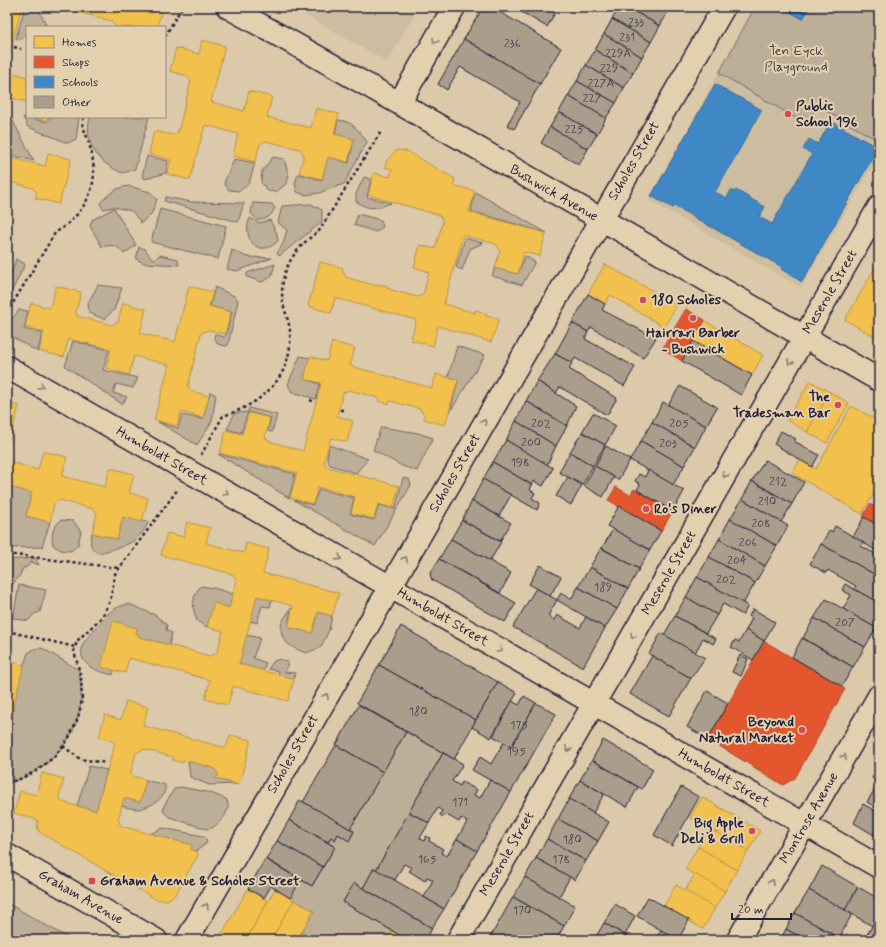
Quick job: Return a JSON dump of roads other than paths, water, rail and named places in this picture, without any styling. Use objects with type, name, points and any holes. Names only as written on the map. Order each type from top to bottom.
[{"type":"street","name":"Bushwick Avenue","points":[[228,7],[400,102],[600,220],[879,380]]},
{"type":"street","points":[[400,102],[454,7]]},
{"type":"street","name":"Scholes Street","points":[[187,940],[389,586],[724,7]]},
{"type":"street","name":"Meserole Street","points":[[458,940],[879,207]]},
{"type":"street","name":"Humboldt Street","points":[[7,367],[879,867]]},
{"type":"street","name":"Montrose Avenue","points":[[738,940],[879,696]]},
{"type":"street","name":"Graham Avenue","points":[[7,855],[156,940]]},
{"type":"place","name":"Public School 196","points":[[788,114]]},
{"type":"place","name":"180 Scholes","points":[[643,300]]},
{"type":"place","name":"Hairrari Barber - Bushwick","points":[[693,318]]},
{"type":"place","name":"The Tradesman Bar","points":[[838,405]]},
{"type":"place","name":"Ro's Diner","points":[[646,509]]},
{"type":"place","name":"Beyond Natural Market","points":[[802,730]]},
{"type":"place","name":"Big Apple Deli & Grill","points":[[752,831]]},
{"type":"place","name":"Graham Avenue & Scholes Street","points":[[92,881]]},
{"type":"park label","name":"Ten Eyck Playground","points":[[796,60]]}]
